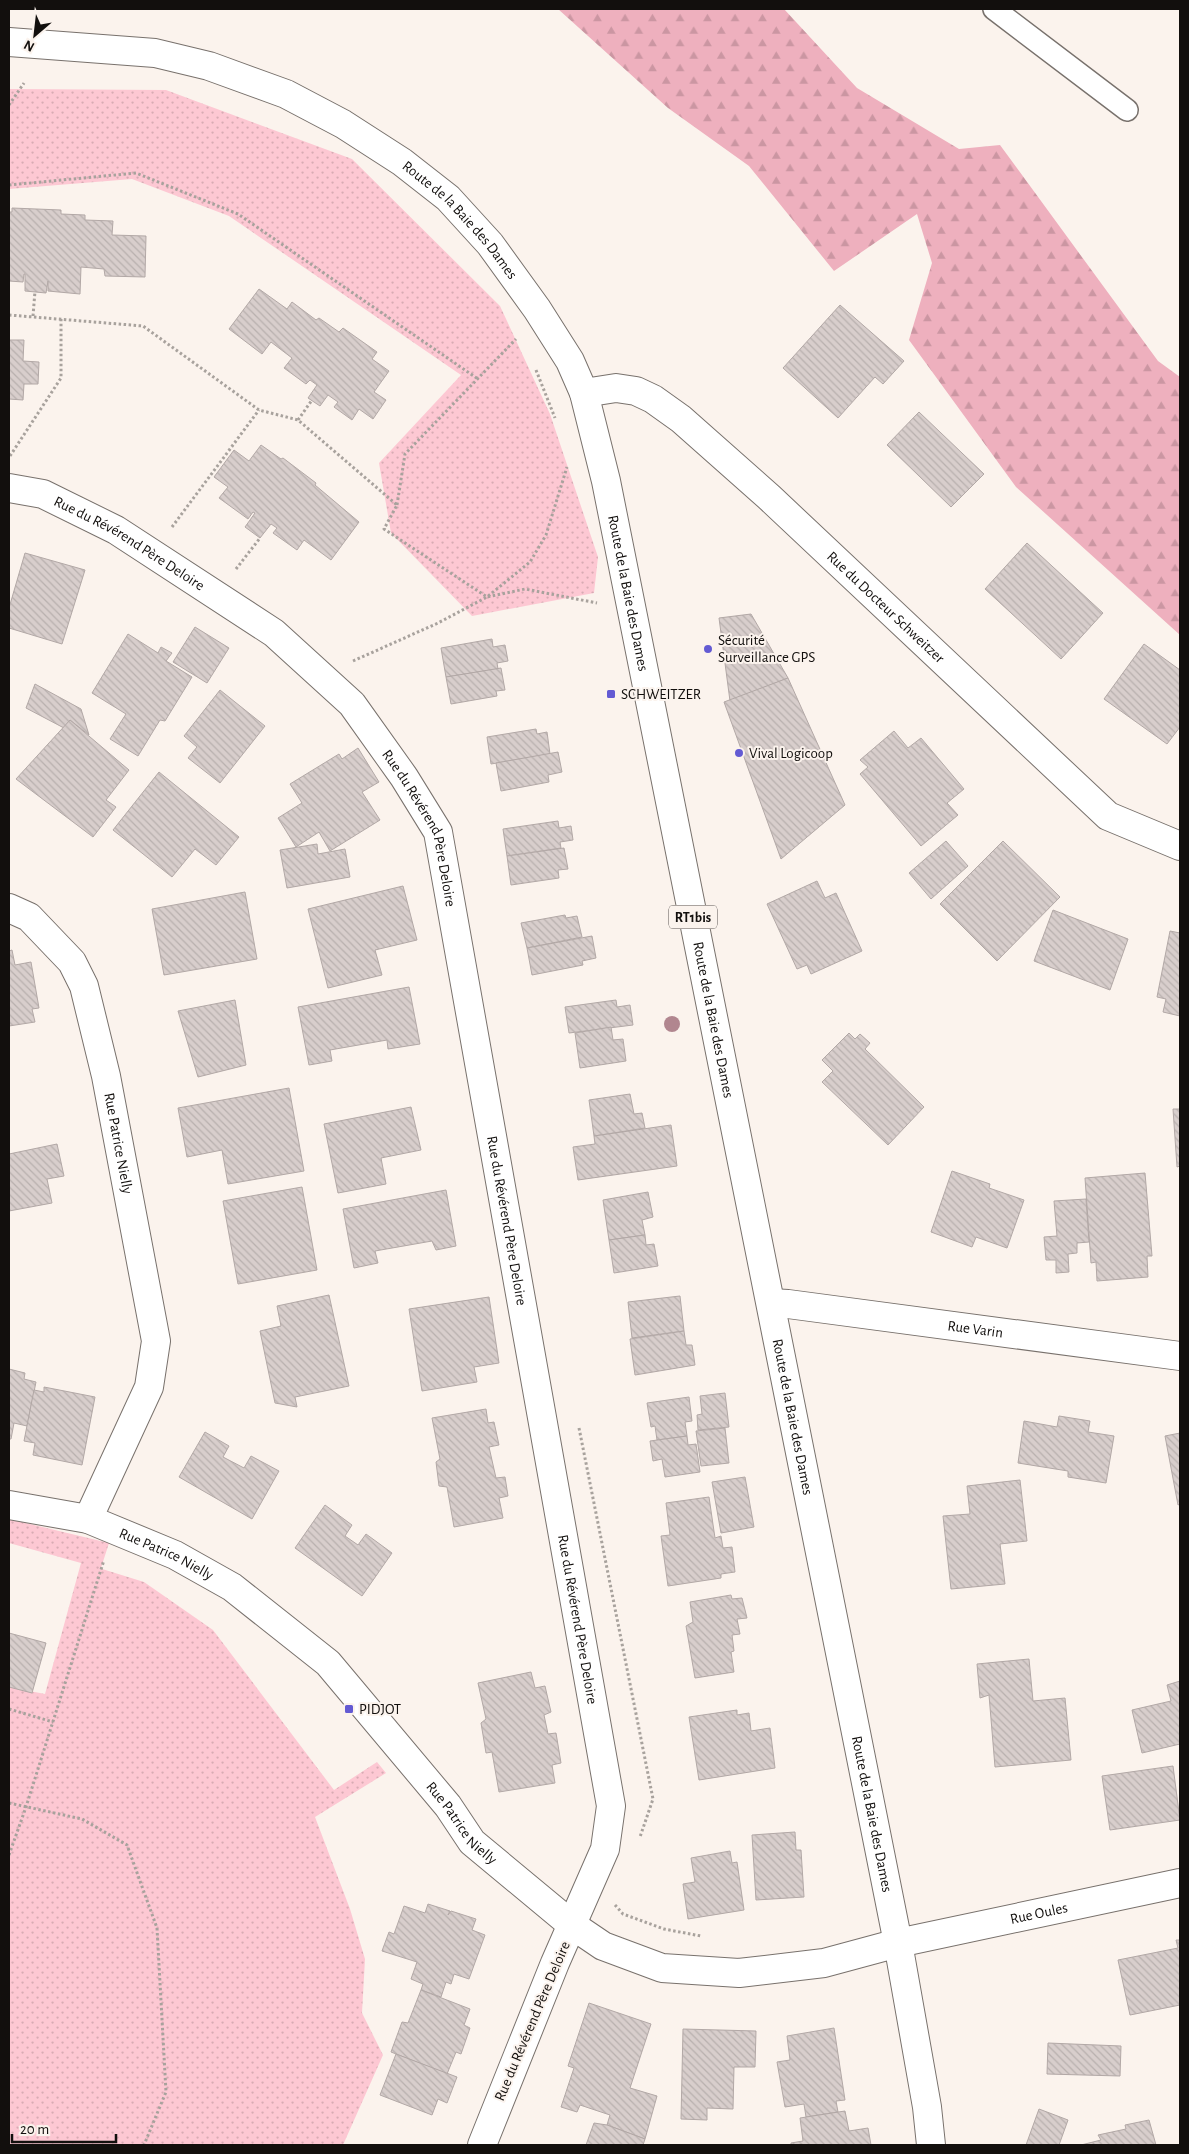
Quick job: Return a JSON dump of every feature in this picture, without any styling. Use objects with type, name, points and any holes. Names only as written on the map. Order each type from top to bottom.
[{"type":"street","name":"Route de la Baie des Dames","points":[[9,42],[155,52],[210,66],[286,94],[343,124],[402,162],[448,198],[490,244],[537,310],[570,362],[584,393],[606,481],[898,1943],[927,2107],[931,2145]]},
{"type":"street","name":"Rue du Docteur Schweitzer","points":[[584,393],[616,388],[636,391],[653,399],[681,419],[769,497],[1108,816],[1180,846]]},
{"type":"street","name":"Rue du Révérend Père Deloire","points":[[9,488],[43,494],[116,530],[274,633],[352,704],[404,777],[438,832],[612,1806],[605,1849],[482,2145]]},
{"type":"street","name":"Rue Patrice Nielly","points":[[9,908],[30,917],[72,962],[84,986],[106,1076],[156,1341],[149,1387],[88,1519]]},
{"type":"street","name":"Rue Varin","points":[[771,1303],[1180,1356]]},
{"type":"street","name":"Rue Patrice Nielly","points":[[9,1505],[88,1519],[175,1555],[232,1587],[328,1663],[448,1806],[472,1842],[572,1925],[603,1946],[662,1968],[739,1973],[824,1963],[898,1943]]},
{"type":"street","name":"Rue Oules","points":[[898,1943],[1180,1883]]},
{"type":"lane","points":[[994,9],[1127,110]]},
{"type":"path","points":[[9,105],[24,83]]},
{"type":"path","points":[[9,185],[136,173],[238,214],[478,379]]},
{"type":"path","points":[[33,316],[36,291]]},
{"type":"path","points":[[9,314],[143,326],[259,410],[298,420],[396,504]]},
{"type":"path","points":[[9,458],[61,378],[61,319]]},
{"type":"path","points":[[515,331],[518,339],[405,454],[396,504],[384,529],[487,597],[525,589],[601,604],[599,595]]},
{"type":"path","points":[[535,368],[556,420]]},
{"type":"path","points":[[298,420],[312,400]]},
{"type":"path","points":[[172,528],[259,410]]},
{"type":"path","points":[[353,661],[438,623],[487,597],[530,562],[546,535],[568,466],[570,474]]},
{"type":"path","points":[[234,572],[260,538]]},
{"type":"path","points":[[9,1855],[26,1807],[106,1551]]},
{"type":"path","points":[[9,1709],[53,1722]]},
{"type":"path","points":[[9,1803],[82,1819],[127,1845],[157,1928],[166,2092],[144,2145]]},
{"type":"shaded area","points":[[9,89],[166,90],[352,159],[500,306],[550,414],[598,557],[594,593],[472,616],[391,533],[379,463],[461,375],[229,216],[132,179],[9,189]]},
{"type":"shaded area","points":[[9,1519],[109,1543],[101,1568],[99,1568],[144,1582],[213,1630],[334,1790],[377,1762],[386,1773],[315,1817],[350,1909],[365,1959],[362,2013],[383,2055],[343,2145],[9,2145],[9,1687],[45,1694],[81,1563],[9,1543]]},
{"type":"green space","points":[[558,9],[784,9],[857,88],[959,149],[1000,145],[1158,361],[1180,377],[1180,635],[1016,487],[909,340],[932,263],[917,214],[834,271],[749,166],[668,108]]},
{"type":"building","points":[[12,208],[61,210],[61,214],[85,215],[85,220],[113,221],[112,235],[146,236],[145,277],[105,276],[104,269],[81,267],[80,294],[48,291],[48,281],[46,293],[25,291],[25,274],[23,282],[9,281],[9,212],[12,212]]},
{"type":"building","points":[[259,289],[287,309],[292,302],[316,320],[319,318],[339,332],[343,328],[377,352],[372,359],[389,371],[374,392],[386,400],[373,419],[359,409],[352,420],[334,407],[338,402],[328,395],[320,406],[308,398],[317,385],[310,380],[306,384],[284,368],[292,358],[271,342],[262,354],[229,329]]},
{"type":"building","points":[[840,305],[904,361],[883,384],[875,377],[838,418],[783,368]]},
{"type":"building","points":[[9,340],[24,340],[23,361],[39,362],[38,384],[24,384],[23,400],[9,399]]},
{"type":"building","points":[[919,412],[984,474],[951,507],[887,445]]},
{"type":"building","points":[[261,445],[281,459],[283,458],[316,483],[315,485],[359,522],[331,560],[304,540],[297,550],[273,533],[277,528],[271,524],[260,538],[245,527],[255,513],[253,512],[248,519],[219,498],[228,487],[214,477],[234,450],[249,461]]},
{"type":"building","points":[[1027,543],[1103,613],[1061,659],[985,589]]},
{"type":"building","points":[[25,553],[85,570],[62,644],[9,628],[9,608]]},
{"type":"building","points":[[751,614],[788,678],[730,701],[719,618]]},
{"type":"building","points":[[195,627],[229,648],[207,683],[173,662]]},
{"type":"building","points":[[128,634],[158,653],[161,647],[172,653],[166,661],[192,677],[165,721],[160,720],[138,756],[110,739],[126,714],[92,693]]},
{"type":"building","points":[[492,639],[493,647],[505,645],[508,661],[497,663],[498,669],[446,677],[441,648]]},
{"type":"building","points":[[1144,644],[1180,670],[1180,727],[1167,744],[1104,699]]},
{"type":"building","points":[[501,668],[505,690],[496,691],[497,696],[451,704],[446,677]]},
{"type":"building","points":[[788,678],[845,805],[781,859],[724,702]]},
{"type":"building","points":[[35,684],[81,709],[89,735],[70,720],[64,728],[26,708]]},
{"type":"building","points":[[220,690],[265,726],[220,783],[188,758],[197,747],[184,736]]},
{"type":"building","points":[[70,720],[129,770],[106,800],[116,807],[93,837],[16,779]]},
{"type":"building","points":[[536,729],[537,734],[547,732],[550,754],[491,764],[487,737]]},
{"type":"building","points":[[894,731],[908,748],[921,738],[964,789],[947,803],[958,815],[921,846],[860,774],[868,767],[860,760]]},
{"type":"building","points":[[358,748],[379,782],[362,792],[380,820],[330,851],[319,832],[296,847],[278,818],[302,803],[290,784],[339,754],[342,759]]},
{"type":"building","points":[[558,752],[562,772],[548,775],[549,782],[501,791],[496,763]]},
{"type":"building","points":[[159,772],[239,837],[216,865],[195,849],[172,877],[113,830]]},
{"type":"building","points":[[558,821],[559,828],[571,826],[573,840],[560,842],[561,848],[507,856],[503,829]]},
{"type":"building","points":[[946,841],[968,866],[931,899],[909,873]]},
{"type":"building","points":[[1003,841],[1060,897],[997,961],[940,904]]},
{"type":"building","points":[[317,844],[318,854],[345,849],[350,877],[287,888],[280,850]]},
{"type":"building","points":[[564,848],[568,869],[558,870],[559,878],[511,885],[507,856]]},
{"type":"building","points":[[817,881],[825,898],[836,893],[862,951],[811,974],[807,965],[797,969],[767,904]]},
{"type":"building","points":[[403,886],[417,940],[375,950],[382,975],[328,988],[308,909]]},
{"type":"building","points":[[245,892],[257,959],[164,975],[152,909]]},
{"type":"building","points":[[1053,910],[1128,939],[1110,990],[1034,961]]},
{"type":"building","points":[[565,915],[566,918],[577,916],[582,937],[527,948],[521,923]]},
{"type":"building","points":[[1170,931],[1180,933],[1180,1016],[1163,1012],[1166,999],[1157,997]]},
{"type":"building","points":[[592,936],[596,958],[582,961],[583,965],[532,975],[527,948]]},
{"type":"building","points":[[12,950],[15,965],[31,962],[39,1008],[32,1009],[35,1022],[9,1026],[9,951]]},
{"type":"building","points":[[409,987],[420,1044],[388,1049],[387,1040],[330,1050],[332,1061],[309,1065],[298,1007]]},
{"type":"building","points":[[235,1000],[246,1065],[198,1077],[178,1011]]},
{"type":"building","points":[[616,1000],[617,1007],[630,1005],[633,1025],[569,1033],[565,1007]]},
{"type":"building","points":[[611,1027],[613,1040],[623,1039],[626,1061],[580,1068],[575,1033]]},
{"type":"building","points":[[849,1033],[855,1039],[860,1034],[870,1043],[865,1049],[924,1107],[888,1145],[822,1082],[833,1071],[822,1060]]},
{"type":"building","points":[[289,1088],[304,1171],[228,1184],[222,1150],[187,1157],[178,1108]]},
{"type":"building","points":[[630,1094],[634,1114],[642,1113],[645,1128],[594,1136],[589,1100]]},
{"type":"building","points":[[411,1107],[421,1150],[381,1158],[386,1184],[338,1193],[324,1124]]},
{"type":"building","points":[[1173,1109],[1180,1109],[1180,1166],[1177,1167]]},
{"type":"building","points":[[671,1125],[677,1166],[578,1180],[573,1147],[595,1144],[594,1136]]},
{"type":"building","points":[[57,1144],[64,1176],[47,1179],[52,1203],[9,1211],[9,1154]]},
{"type":"building","points":[[952,1171],[990,1184],[989,1188],[1024,1200],[1007,1248],[976,1237],[972,1247],[931,1232]]},
{"type":"building","points":[[1145,1173],[1152,1256],[1147,1256],[1148,1277],[1097,1281],[1096,1262],[1091,1263],[1085,1178]]},
{"type":"building","points":[[302,1187],[317,1270],[238,1284],[223,1201]]},
{"type":"building","points":[[446,1190],[456,1246],[436,1250],[432,1241],[375,1251],[378,1263],[354,1268],[343,1209]]},
{"type":"building","points":[[648,1192],[653,1217],[642,1220],[645,1235],[609,1240],[603,1200]]},
{"type":"building","points":[[1086,1199],[1089,1242],[1077,1243],[1077,1253],[1068,1254],[1069,1272],[1056,1273],[1056,1260],[1046,1260],[1044,1237],[1057,1236],[1054,1201]]},
{"type":"building","points":[[645,1235],[646,1245],[654,1244],[658,1266],[614,1273],[609,1240]]},
{"type":"building","points":[[329,1295],[349,1386],[295,1397],[297,1407],[275,1403],[260,1331],[281,1326],[277,1306]]},
{"type":"building","points":[[680,1296],[684,1331],[632,1338],[628,1302]]},
{"type":"building","points":[[489,1297],[499,1363],[474,1367],[477,1382],[422,1391],[409,1309]]},
{"type":"building","points":[[684,1331],[686,1345],[692,1345],[695,1365],[635,1375],[630,1339]]},
{"type":"building","points":[[9,1369],[25,1373],[24,1379],[36,1382],[27,1426],[14,1423],[11,1439],[9,1439]]},
{"type":"building","points":[[44,1387],[95,1397],[82,1465],[33,1455],[35,1443],[24,1441],[34,1390],[44,1392]]},
{"type":"building","points":[[725,1393],[729,1427],[698,1430],[697,1415],[702,1414],[700,1396]]},
{"type":"building","points":[[689,1397],[692,1421],[685,1422],[687,1436],[657,1440],[655,1426],[651,1427],[647,1403]]},
{"type":"building","points":[[486,1409],[488,1423],[494,1422],[499,1445],[489,1447],[496,1478],[505,1477],[508,1496],[499,1498],[503,1518],[454,1527],[447,1487],[439,1486],[436,1462],[440,1459],[432,1418]]},
{"type":"building","points":[[1059,1416],[1090,1421],[1088,1432],[1114,1436],[1106,1483],[1068,1477],[1068,1471],[1018,1463],[1024,1421],[1057,1427]]},
{"type":"building","points":[[725,1428],[729,1463],[701,1466],[696,1431]]},
{"type":"building","points":[[205,1432],[229,1446],[223,1457],[244,1468],[251,1456],[279,1471],[252,1519],[179,1477]]},
{"type":"building","points":[[1180,1433],[1180,1504],[1178,1505],[1165,1436]]},
{"type":"building","points":[[687,1436],[688,1445],[696,1444],[700,1472],[665,1477],[662,1459],[653,1461],[650,1441]]},
{"type":"building","points":[[745,1477],[754,1527],[721,1533],[712,1482]]},
{"type":"building","points":[[1020,1480],[1027,1541],[1000,1544],[1005,1584],[951,1589],[943,1516],[970,1514],[967,1486]]},
{"type":"building","points":[[709,1497],[715,1538],[721,1536],[723,1548],[732,1547],[735,1572],[721,1574],[721,1578],[668,1586],[661,1536],[670,1535],[666,1503]]},
{"type":"building","points":[[325,1505],[352,1525],[345,1536],[358,1545],[366,1534],[392,1553],[362,1596],[295,1548]]},
{"type":"building","points":[[731,1595],[732,1599],[742,1598],[747,1618],[737,1619],[740,1634],[732,1635],[734,1651],[731,1652],[734,1672],[695,1678],[686,1626],[693,1622],[690,1602]]},
{"type":"building","points":[[9,1633],[46,1643],[32,1693],[9,1687]]},
{"type":"building","points":[[1029,1659],[1033,1701],[1065,1698],[1071,1760],[995,1767],[989,1695],[980,1698],[977,1664]]},
{"type":"building","points":[[531,1672],[535,1688],[545,1686],[551,1712],[544,1715],[548,1734],[556,1733],[561,1763],[552,1765],[555,1783],[499,1792],[492,1752],[486,1753],[481,1723],[486,1719],[478,1683]]},
{"type":"building","points":[[1180,1681],[1180,1744],[1142,1753],[1132,1710],[1171,1701],[1167,1685]]},
{"type":"building","points":[[737,1710],[737,1715],[749,1713],[751,1731],[770,1728],[775,1768],[699,1780],[689,1717]]},
{"type":"building","points":[[1173,1766],[1180,1820],[1110,1830],[1102,1776]]},
{"type":"building","points":[[795,1832],[796,1850],[801,1850],[804,1897],[756,1900],[752,1835]]},
{"type":"building","points":[[730,1851],[732,1863],[737,1862],[744,1910],[688,1919],[683,1884],[695,1882],[691,1858]]},
{"type":"building","points":[[428,1904],[450,1911],[448,1915],[451,1911],[476,1919],[472,1930],[485,1935],[469,1979],[454,1974],[451,1984],[446,1982],[441,1997],[421,1990],[423,1984],[411,1979],[417,1962],[382,1951],[389,1932],[394,1934],[404,1906],[425,1913]]},
{"type":"building","points":[[1176,1940],[1180,1940],[1180,2005],[1130,2015],[1118,1960],[1178,1948]]},
{"type":"building","points":[[421,1990],[470,2009],[464,2025],[470,2028],[461,2054],[456,2052],[447,2074],[391,2052],[402,2022],[408,2023]]},
{"type":"building","points":[[589,2003],[651,2024],[630,2088],[657,2096],[645,2139],[607,2125],[610,2115],[580,2105],[577,2112],[561,2107],[574,2068],[568,2066]]},
{"type":"building","points":[[834,2028],[845,2100],[836,2101],[838,2112],[806,2117],[804,2104],[785,2107],[777,2062],[790,2060],[787,2036]]},
{"type":"building","points":[[683,2029],[756,2031],[755,2067],[734,2067],[733,2109],[707,2108],[707,2120],[681,2119]]},
{"type":"building","points":[[1048,2043],[1121,2046],[1120,2076],[1047,2074]]},
{"type":"building","points":[[396,2054],[457,2077],[447,2103],[438,2099],[432,2115],[380,2095]]},
{"type":"building","points":[[1039,2109],[1068,2120],[1059,2145],[1026,2145]]},
{"type":"building","points":[[845,2111],[849,2131],[868,2128],[871,2145],[791,2145],[791,2143],[803,2141],[800,2118]]},
{"type":"building","points":[[1149,2120],[1156,2145],[1081,2145],[1101,2140],[1098,2135],[1126,2129],[1125,2125]]},
{"type":"building","points":[[594,2123],[607,2125],[645,2139],[643,2145],[586,2145]]},
{"type":"place","name":"Sécurité Surveillance GPS","points":[[708,649]]},
{"type":"place","name":"SCHWEITZER","points":[[611,694]]},
{"type":"place","name":"Vival Logicoop","points":[[739,753]]},
{"type":"place","name":"PIDJOT","points":[[349,1709]]}]
